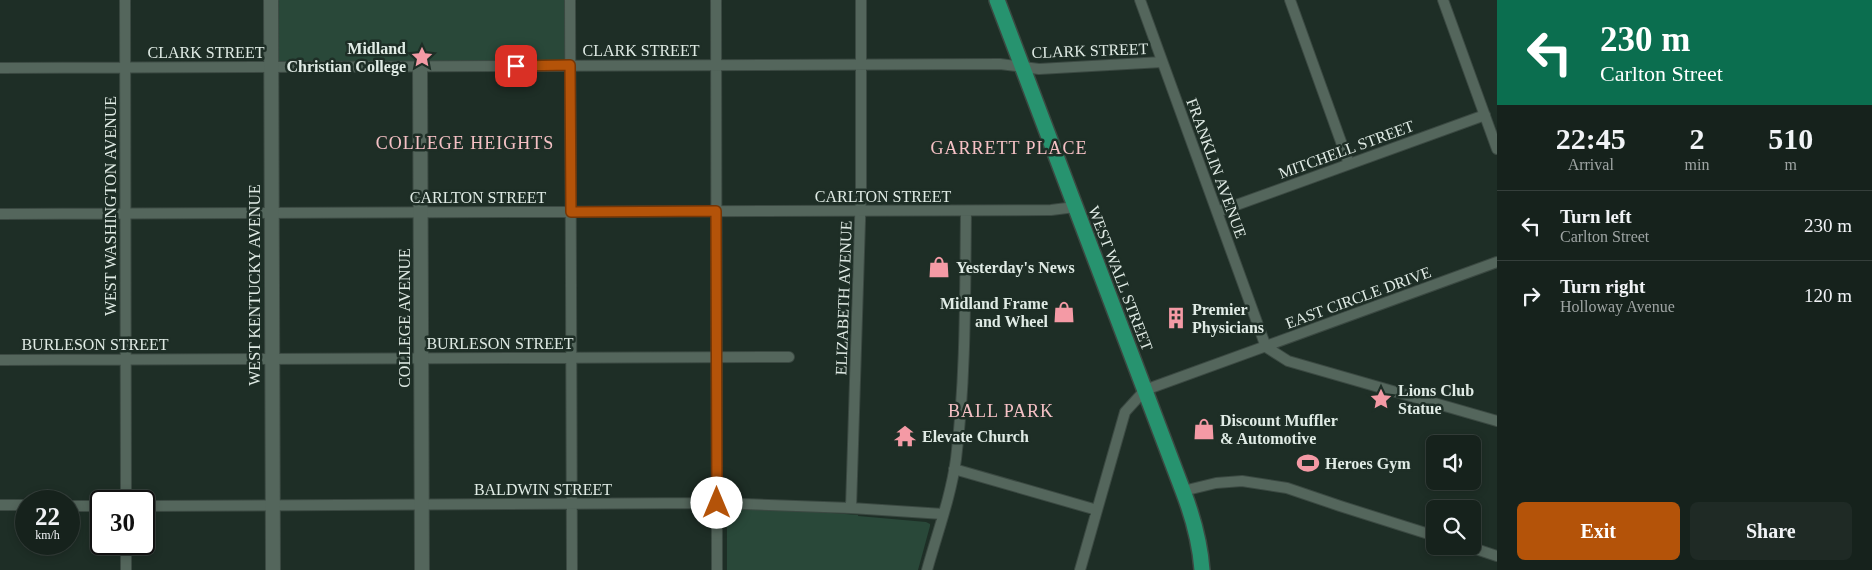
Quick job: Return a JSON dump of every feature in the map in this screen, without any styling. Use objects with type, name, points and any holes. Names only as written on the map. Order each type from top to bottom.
[{"type":"main road","name":"WEST WALL STREET","points":[[997,0],[1183,491],[1196,532],[1202,570]]},
{"type":"street","name":"WEST WASHINGTON AVENUE","points":[[125,0],[126,490]]},
{"type":"street","name":"WEST KENTUCKY AVENUE","points":[[271,0],[272,570]]},
{"type":"street","points":[[570,0],[572,570]]},
{"type":"street","points":[[716,0],[717,570]]},
{"type":"street","name":"ELIZABETH AVENUE","points":[[851,508],[861,211],[862,0]]},
{"type":"street","name":"FRANKLIN AVENUE","points":[[1140,0],[1266,347]]},
{"type":"street","points":[[1290,0],[1349,164]]},
{"type":"street","points":[[1443,0],[1497,149]]},
{"type":"street","name":"CLARK STREET","points":[[0,68],[1000,64],[1039,69],[1162,62]]},
{"type":"street","name":"COLLEGE AVENUE","points":[[420,66],[422,570]]},
{"type":"street","name":"MITCHELL STREET","points":[[1217,212],[1485,115]]},
{"type":"street","name":"CARLTON STREET","points":[[0,214],[966,211],[1051,210],[1075,207]]},
{"type":"street","points":[[927,570],[954,469],[965,351],[966,211]]},
{"type":"street","name":"EAST CIRCLE DRIVE","points":[[1144,390],[1497,262]]},
{"type":"street","points":[[1266,347],[1288,361],[1497,421]]},
{"type":"street","name":"BURLESON STREET","points":[[0,360],[790,357]]},
{"type":"street","points":[[1080,570],[1125,412],[1144,390]]},
{"type":"street","points":[[954,469],[1097,510]]},
{"type":"street","points":[[1183,491],[1216,483],[1242,481],[1287,488],[1426,533]]},
{"type":"street","name":"BALDWIN STREET","points":[[155,506],[717,503],[851,508],[942,514]]},
{"type":"street","points":[[0,505],[15,505]]},
{"type":"street","points":[[1481,551],[1497,556]]},
{"type":"street","points":[[126,555],[126,570]]},
{"type":"green space","points":[[274,0],[569,0],[568,64],[274,65]]},
{"type":"green space","points":[[727,509],[793,510],[858,515],[926,522],[930,526],[918,570],[727,570]]},
{"type":"place","name":"Midland Christian College","points":[[422,57]]},
{"type":"place","name":"Yesterday's News","points":[[939,267]]},
{"type":"place","name":"Midland Frame and Wheel","points":[[1064,312]]},
{"type":"place","name":"Premier Physicians","points":[[1176,318]]},
{"type":"place","name":"Lions Club Statue","points":[[1381,399]]},
{"type":"place","name":"Discount Muffler & Automotive","points":[[1204,429]]},
{"type":"place","name":"Elevate Church","points":[[905,436]]},
{"type":"place","name":"Heroes Gym","points":[[1308,463]]},
{"type":"district","name":"COLLEGE HEIGHTS","points":[[465,143]]},
{"type":"district","name":"GARRETT PLACE","points":[[1009,148]]},
{"type":"district","name":"BALL PARK","points":[[1001,411]]},
{"type":"route","points":[[516,66],[570,65],[571,212],[716,211],[717,503]]}]
